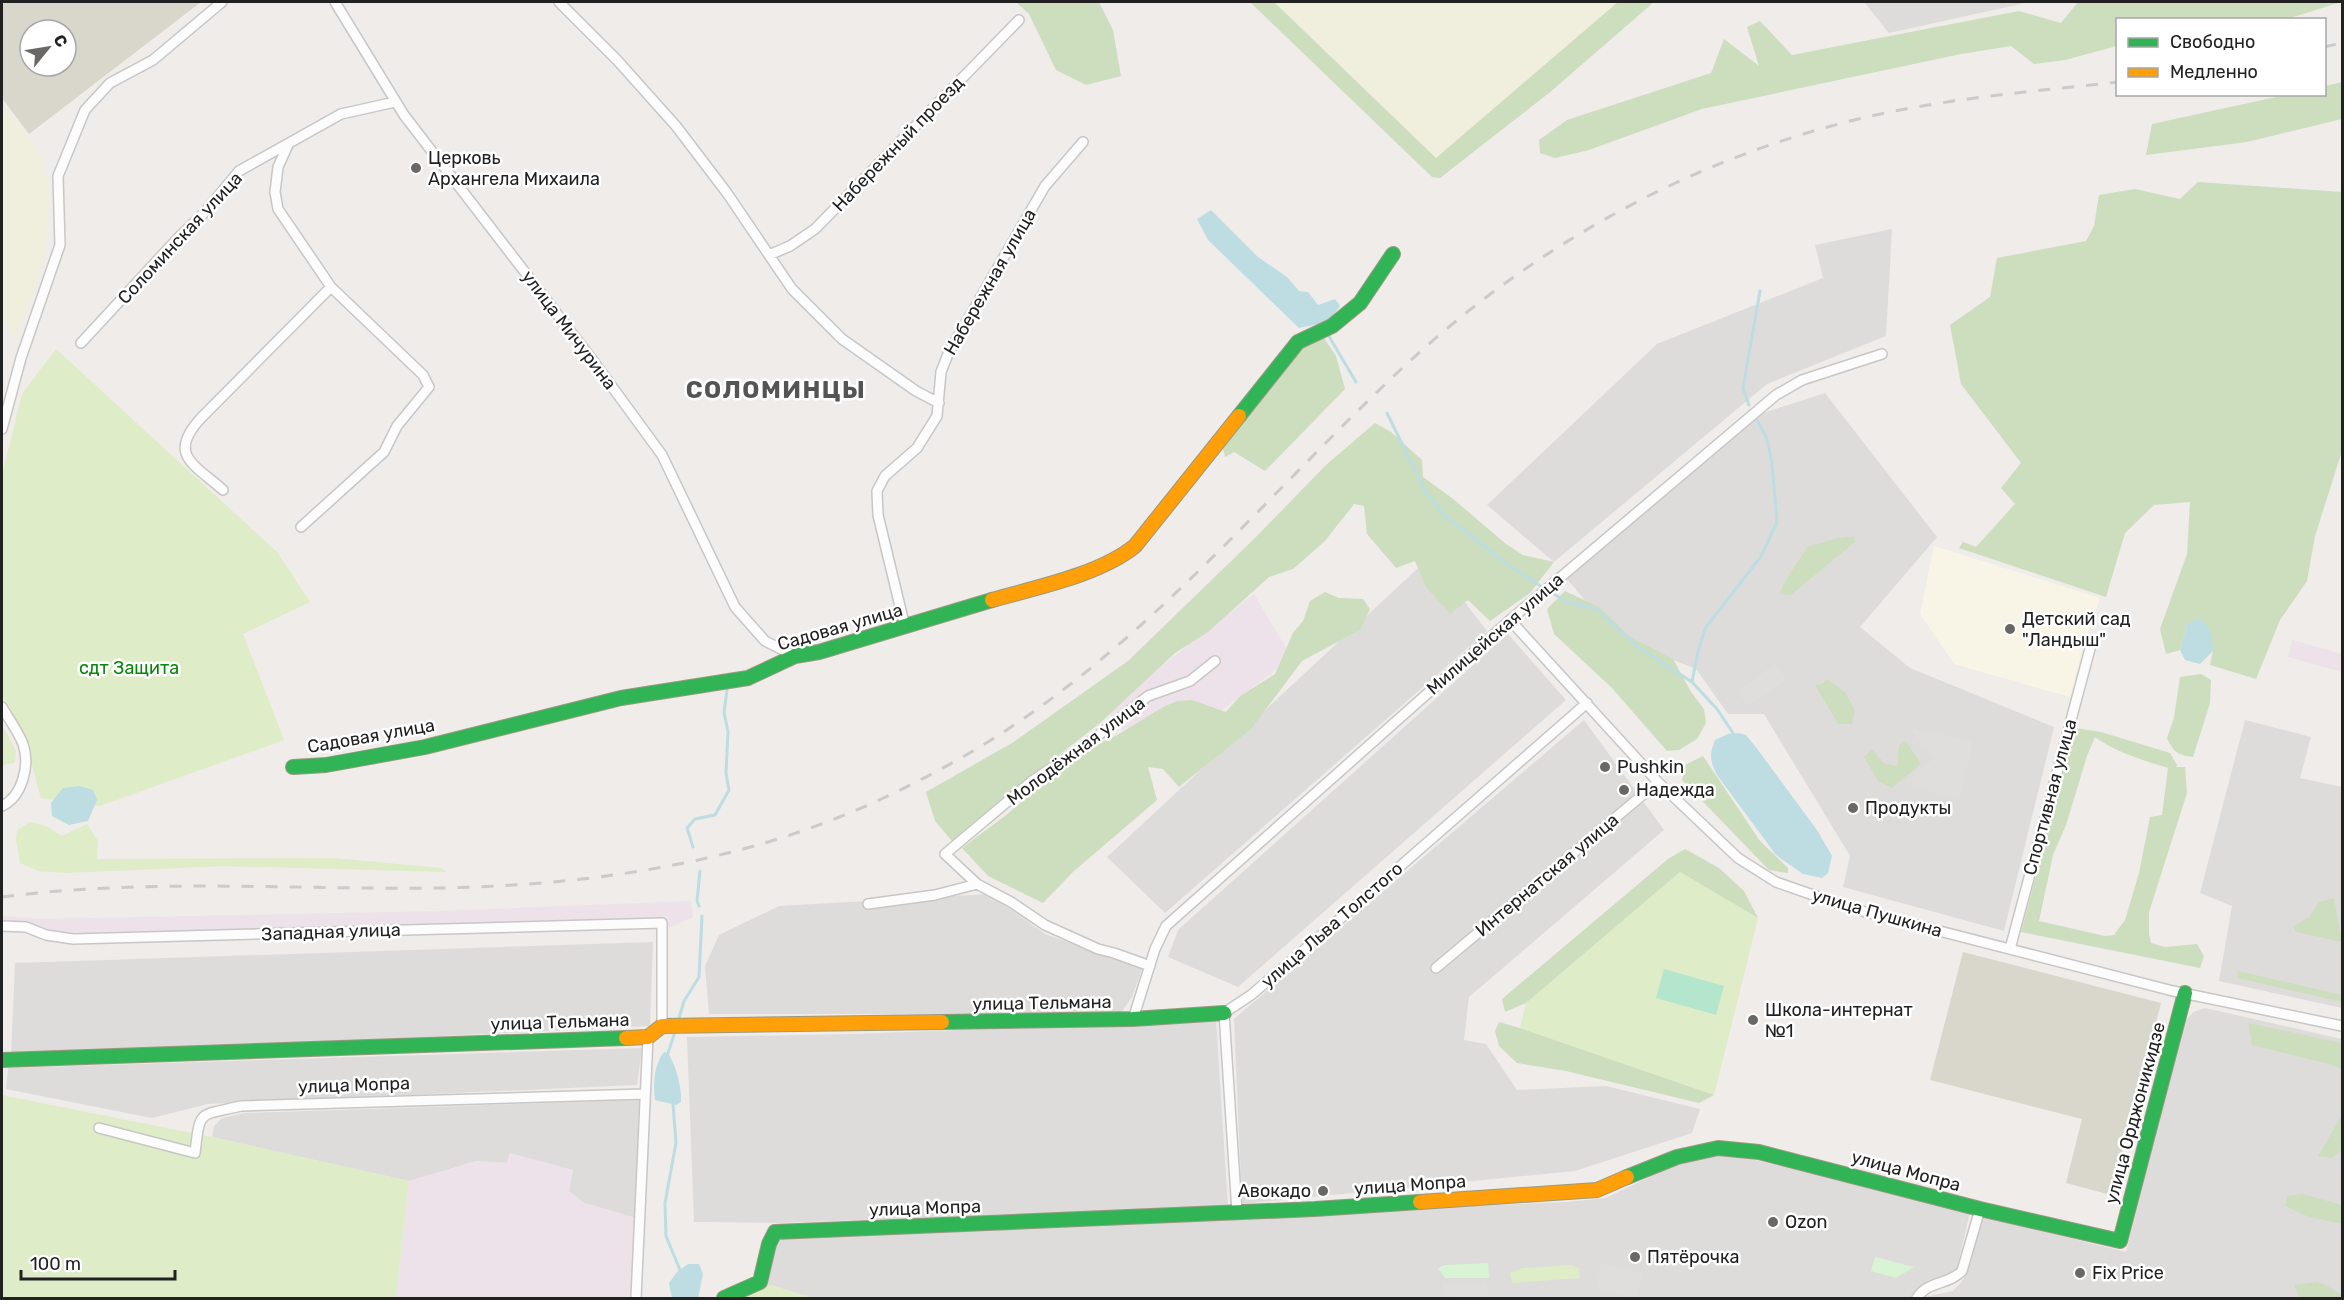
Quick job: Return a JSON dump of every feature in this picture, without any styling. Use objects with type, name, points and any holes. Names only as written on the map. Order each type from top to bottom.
[{"type":"street","points":[[2,429],[21,358],[60,245],[58,176],[85,110],[110,82],[153,60],[222,2]]},
{"type":"street","name":"улица Мичурина","points":[[336,2],[395,102],[663,455],[735,607],[765,641],[795,656]]},
{"type":"street","points":[[559,2],[617,60],[676,126],[727,193],[792,289],[842,339],[916,391],[939,402]]},
{"type":"street","name":"Набережный проезд","points":[[769,255],[790,246],[815,229],[1019,20]]},
{"type":"street","name":"Соломинская улица","points":[[81,343],[204,213],[239,171],[341,114],[395,102]]},
{"type":"street","name":"Набережная улица","points":[[905,627],[878,515],[877,491],[885,476],[917,448],[937,416],[941,372],[948,354],[1045,186],[1083,142]]},
{"type":"street","points":[[288,145],[278,168],[275,192],[278,209],[331,287],[423,375],[429,387],[397,426],[384,452],[301,527]]},
{"type":"street","name":"Садовая улица","points":[[292,766],[326,765],[425,747],[621,698],[748,678],[795,656],[819,652],[905,627],[1119,559],[1135,546],[1298,342],[1330,326],[1369,294],[1394,254]]},
{"type":"street","points":[[223,490],[186,456],[183,445],[186,437],[201,418],[331,287]]},
{"type":"street","name":"Милицейская улица","points":[[1133,1019],[1166,926],[1510,620],[1776,395],[1802,380],[1882,354]]},
{"type":"street","name":"улица Пушкина","points":[[1510,620],[1658,782],[1738,858],[1776,882],[1850,908],[2010,949],[2186,993],[2343,1026]]},
{"type":"street","name":"Спортивная улица","points":[[2010,949],[2091,645]]},
{"type":"street","name":"Молодёжная улица","points":[[977,884],[945,854],[1032,781],[1086,745],[1148,696],[1190,681],[1215,661]]},
{"type":"street","name":"улица Льва Толстого","points":[[1224,1013],[1251,995],[1285,966],[1587,703]]},
{"type":"street","points":[[2,707],[23,743],[26,765],[19,788],[2,806]]},
{"type":"street","name":"Интернатская улица","points":[[1436,968],[1658,782]]},
{"type":"street","points":[[868,904],[935,895],[977,884],[1011,902],[1046,925],[1098,949],[1150,966]]},
{"type":"street","name":"Западная улица","points":[[2,926],[26,927],[46,935],[73,939],[662,923],[662,1026]]},
{"type":"street","name":"улица Орджоникидзе","points":[[2120,1241],[2186,993]]},
{"type":"street","points":[[1224,1013],[1237,1212]]},
{"type":"street","name":"улица Тельмана","points":[[2,1060],[648,1037],[662,1026],[1133,1019],[1224,1013]]},
{"type":"street","points":[[636,1299],[648,1037]]},
{"type":"street","name":"улица Мопра","points":[[99,1128],[195,1153],[198,1122],[204,1115],[241,1106],[645,1094]]},
{"type":"street","name":"улица Мопра","points":[[724,1299],[760,1282],[769,1244],[775,1232],[1315,1209],[1597,1191],[1677,1157],[1718,1148],[1759,1152],[1980,1209],[2120,1241]]},
{"type":"street","points":[[1917,1299],[1924,1289],[1954,1277],[1962,1271],[1980,1209]]},
{"type":"shaded area","points":[[2,2],[201,2],[29,134],[2,98]]},
{"type":"shaded area","points":[[1262,2],[1630,2],[1435,170]]},
{"type":"shaded area","points":[[1864,2],[2030,2],[1889,33]]},
{"type":"shaded area","points":[[2,104],[43,156],[49,194],[45,257],[16,339],[2,319]]},
{"type":"shaded area","points":[[1892,229],[1886,336],[1767,384],[1554,562],[1487,505],[1657,344],[1823,278],[1815,245]]},
{"type":"shaded area","points":[[1825,393],[1937,537],[1860,627],[1910,668],[2054,727],[2004,931],[1843,887],[1850,856],[1764,714],[1728,714],[1696,669],[1617,638],[1567,579],[1763,413]]},
{"type":"shaded area","name":"Детский сад \"Ландыш\"","points":[[1934,546],[2100,598],[2084,644],[2070,697],[1954,664],[1920,614]]},
{"type":"shaded area","points":[[1430,557],[1487,631],[1165,913],[1107,857]]},
{"type":"shaded area","points":[[1254,594],[1292,658],[1149,764],[1106,709]]},
{"type":"shaded area","points":[[1508,634],[1566,700],[1238,987],[1168,957],[1178,930]]},
{"type":"shaded area","points":[[2292,640],[2342,654],[2342,672],[2288,657]]},
{"type":"shaded area","points":[[1775,664],[1786,679],[1748,706],[1738,691]]},
{"type":"shaded area","points":[[1584,720],[1664,830],[1469,997],[1464,1040],[1486,1044],[1517,1090],[1606,1086],[1700,1109],[1692,1133],[1575,1171],[1242,1204],[1234,1019]]},
{"type":"shaded area","points":[[2245,720],[2311,737],[2300,778],[2342,787],[2342,1008],[2219,981],[2232,906],[2200,893]]},
{"type":"shaded area","points":[[1912,729],[1973,741],[1959,800],[1904,783],[1933,759]]},
{"type":"shaded area","points":[[989,894],[1045,934],[1142,969],[1132,997],[1120,1014],[709,1014],[705,966],[719,935],[779,906]]},
{"type":"shaded area","points":[[691,901],[693,917],[668,928],[71,944],[13,928],[2,929],[2,916],[37,919],[441,911]]},
{"type":"shaded area","points":[[653,942],[650,1026],[11,1057],[15,963]]},
{"type":"shaded area","points":[[1963,952],[2161,1003],[2111,1195],[2066,1183],[2082,1119],[1930,1080]]},
{"type":"shaded area","points":[[2205,1008],[2342,1039],[2342,1298],[1920,1298],[1953,1291],[1963,1280],[1981,1216],[2126,1252],[2183,1024],[2193,1012]]},
{"type":"shaded area","points":[[1216,1020],[1228,1206],[780,1223],[694,1222],[687,1037],[854,1034]]},
{"type":"shaded area","points":[[642,1048],[637,1085],[208,1104],[152,1118],[6,1089],[8,1068]]},
{"type":"shaded area","points":[[639,1100],[636,1218],[584,1203],[569,1191],[573,1170],[510,1154],[507,1163],[477,1161],[409,1181],[212,1137],[214,1126],[222,1118],[245,1113]]},
{"type":"shaded area","points":[[510,1153],[573,1170],[569,1191],[584,1203],[636,1218],[631,1298],[396,1298],[409,1181],[477,1161],[507,1163]]},
{"type":"shaded area","points":[[1724,1155],[1747,1158],[1970,1212],[1956,1272],[1932,1285],[1917,1289],[1911,1298],[813,1298],[760,1282],[774,1241],[782,1235],[1567,1202],[1606,1198],[1683,1161],[1703,1156]]},
{"type":"shaded area","points":[[1603,1263],[1642,1274],[1635,1298],[1596,1288]]},
{"type":"shaded area","points":[[1487,1283],[1487,1294],[1482,1298],[1442,1295],[1442,1284]]},
{"type":"green space","points":[[1016,2],[1099,2],[1113,30],[1121,76],[1086,85],[1056,70],[1029,14]]},
{"type":"green space","points":[[1250,2],[1274,2],[1436,158],[1618,2],[1654,2],[1549,93],[1440,178],[1432,177]]},
{"type":"green space","points":[[2078,2],[2341,2],[2290,18],[2116,18],[2116,46],[2065,60],[2034,64],[2011,46],[1961,54],[1702,109],[1589,150],[1555,158],[1540,153],[1539,140],[1567,120],[1711,73],[1724,39],[1759,66],[1747,27],[1760,21],[1792,55],[2019,11],[2061,23]]},
{"type":"green space","points":[[2342,82],[2342,119],[2247,142],[2146,155],[2152,124],[2280,96],[2326,96],[2326,86]]},
{"type":"green space","points":[[2198,182],[2342,192],[2342,451],[2315,536],[2307,581],[2280,620],[2256,679],[2210,665],[2213,651],[2187,625],[2180,650],[2166,654],[2160,629],[2187,554],[2190,502],[2154,505],[2125,533],[2106,597],[1959,548],[1963,542],[1976,547],[2015,504],[2001,488],[2021,463],[1961,384],[1950,325],[1990,297],[1997,258],[2086,241],[2094,226],[2099,195],[2135,189],[2180,199]]},
{"type":"green space","points":[[1322,335],[1336,356],[1345,389],[1265,471],[1234,452],[1225,457],[1222,445],[1300,349]]},
{"type":"green space","name":"сдт Защита","points":[[56,349],[277,552],[310,602],[243,634],[284,740],[100,806],[41,798],[26,743],[2,695],[2,475],[22,394]]},
{"type":"green space","points":[[1375,423],[1391,432],[1422,460],[1423,477],[1452,498],[1506,544],[1523,555],[1554,562],[1530,593],[1490,621],[1468,600],[1450,614],[1426,587],[1415,561],[1396,568],[1367,534],[1364,506],[1354,504],[1325,541],[1293,569],[1269,577],[1208,632],[1175,653],[1100,723],[952,841],[935,821],[926,792],[1012,743],[1128,661],[1257,536],[1326,465]]},
{"type":"green space","points":[[1854,536],[1855,542],[1791,595],[1780,594],[1785,581],[1807,547]]},
{"type":"green space","points":[[1565,591],[1599,607],[1629,636],[1673,659],[1691,692],[1704,709],[1706,723],[1697,739],[1679,750],[1667,751],[1612,688],[1554,634],[1547,609]]},
{"type":"green space","points":[[1325,592],[1339,598],[1363,599],[1370,609],[1360,630],[1302,661],[1251,729],[1179,787],[1163,769],[1148,767],[1157,800],[1074,871],[1043,903],[988,876],[962,848],[1005,816],[1078,754],[1119,734],[1163,707],[1177,701],[1192,700],[1226,712],[1240,696],[1275,674],[1293,633],[1303,621],[1310,601]]},
{"type":"green space","points":[[2201,674],[2211,680],[2210,703],[2193,757],[2177,752],[2171,747],[2167,738],[2174,718],[2180,677]]},
{"type":"green space","points":[[1827,679],[1845,692],[1855,710],[1852,724],[1838,724],[1815,685],[1822,684]]},
{"type":"green space","points":[[2,724],[16,751],[15,763],[2,765]]},
{"type":"green space","points":[[2075,728],[2101,732],[2170,753],[2176,767],[2185,767],[2187,793],[2149,912],[2149,934],[2151,943],[2165,947],[2197,944],[2204,956],[2200,968],[2021,932]],"holes":[[[2095,737],[2130,756],[2168,768],[2162,815],[2150,817],[2139,873],[2125,920],[2114,935],[2105,936],[2039,921],[2053,855],[2066,825]]]},
{"type":"green space","points":[[1906,741],[1921,764],[1892,788],[1878,781],[1864,757],[1872,749],[1885,764],[1897,766],[1899,745]]},
{"type":"green space","points":[[1703,756],[1760,841],[1788,868],[1788,873],[1769,870],[1682,780],[1685,765]]},
{"type":"green space","points":[[30,822],[46,826],[62,836],[87,824],[98,841],[97,859],[333,858],[442,868],[446,872],[223,866],[67,873],[38,871],[20,863],[16,840],[17,830]]},
{"type":"green space","points":[[1685,849],[1719,868],[1744,891],[1758,918],[1680,872],[1526,1003],[1505,1012],[1502,999],[1668,859]]},
{"type":"green space","points":[[1680,872],[1758,918],[1714,1095],[1520,1028],[1526,1003]]},
{"type":"green space","points":[[2334,898],[2342,942],[2296,932],[2293,927],[2309,917],[2319,902]]},
{"type":"green space","points":[[1664,969],[1724,986],[1716,1015],[1656,998]]},
{"type":"green space","points":[[2238,971],[2342,995],[2342,1002],[2237,978]]},
{"type":"green space","points":[[1499,1022],[1714,1095],[1699,1103],[1566,1071],[1517,1063],[1499,1046],[1495,1031]]},
{"type":"green space","points":[[2248,1023],[2342,1043],[2342,1069],[2252,1045]]},
{"type":"green space","points":[[2,1095],[212,1137],[409,1181],[396,1298],[2,1298]]},
{"type":"green space","points":[[2342,1115],[2342,1150],[2332,1158],[2318,1156]]},
{"type":"green space","points":[[2303,1194],[2342,1205],[2342,1224],[2309,1217],[2285,1206],[2287,1196]]},
{"type":"green space","points":[[1875,1257],[1914,1267],[1896,1278],[1871,1271]]},
{"type":"green space","points":[[1488,1263],[1489,1278],[1445,1278],[1438,1268],[1445,1265]]},
{"type":"green space","points":[[1571,1265],[1579,1268],[1580,1278],[1512,1283],[1510,1273],[1523,1268]]},
{"type":"green space","points":[[760,1282],[813,1298],[731,1298]]},
{"type":"green space","points":[[2316,1282],[2342,1295],[2342,1298],[2299,1298],[2294,1285]]},
{"type":"water","points":[[1211,210],[1258,257],[1287,277],[1299,291],[1308,292],[1318,305],[1335,299],[1340,306],[1328,322],[1299,328],[1208,240],[1197,219]]},
{"type":"water","points":[[2199,618],[2210,629],[2213,651],[2200,664],[2185,660],[2180,650],[2187,625]]},
{"type":"water","points":[[1728,734],[1746,735],[1755,746],[1817,830],[1832,856],[1828,873],[1822,878],[1803,874],[1776,855],[1717,775],[1711,758],[1715,740]]},
{"type":"water","points":[[80,786],[93,790],[97,800],[88,821],[69,825],[52,816],[51,803],[63,788]]},
{"type":"water","points":[[664,1052],[668,1053],[671,1058],[679,1083],[681,1102],[676,1105],[655,1100],[655,1075],[658,1062]]},
{"type":"water","points":[[688,1264],[699,1264],[703,1274],[698,1298],[672,1298],[669,1283],[677,1272]]},
{"type":"waterway","points":[[1749,405],[1743,388],[1760,291]]},
{"type":"waterway","points":[[1327,333],[1356,382]]},
{"type":"waterway","points":[[1387,413],[1424,489],[1443,514],[1507,564],[1542,587]]},
{"type":"waterway","points":[[1692,682],[1698,651],[1706,627],[1760,558],[1777,522],[1772,463],[1767,439],[1757,420]]},
{"type":"waterway","points":[[1549,591],[1567,602],[1596,609],[1638,647],[1692,682],[1717,709],[1733,733]]},
{"type":"waterway","points":[[693,847],[687,828],[695,819],[715,815],[729,790],[726,773],[728,732],[724,712],[727,690]]},
{"type":"waterway","points":[[699,906],[697,901],[700,871]]},
{"type":"waterway","points":[[679,1018],[684,1001],[699,977],[702,916]]},
{"type":"waterway","points":[[668,1053],[674,1035]]},
{"type":"waterway","points":[[673,1104],[676,1143],[665,1203],[666,1236],[680,1270]]},
{"type":"railway","points":[[2326,47],[2342,43]]},
{"type":"railway","points":[[2,897],[56,891],[166,886],[440,888],[552,882],[664,867],[719,855],[827,822],[898,791],[989,742],[1075,681],[1171,597],[1351,417],[1448,327],[1502,285],[1558,247],[1617,213],[1677,182],[1740,156],[1805,134],[1871,116],[1963,100],[2116,82]]},
{"type":"traffic: fast","points":[[1239,416],[1298,342],[1332,326],[1360,303],[1393,254]]},
{"type":"traffic: fast","points":[[293,767],[326,765],[425,747],[621,698],[748,678],[795,656],[819,652],[992,600]]},
{"type":"traffic: fast","points":[[1627,1177],[1677,1157],[1718,1148],[1759,1152],[1980,1209],[2120,1241],[2185,993]]},
{"type":"traffic: fast","points":[[942,1022],[1133,1019],[1224,1013]]},
{"type":"traffic: fast","points":[[2,1060],[626,1038]]},
{"type":"traffic: fast","points":[[724,1298],[760,1282],[769,1244],[775,1232],[1315,1209],[1420,1202]]},
{"type":"traffic: slow","points":[[992,600],[1086,572],[1104,565],[1135,546],[1239,416]]},
{"type":"traffic: slow","points":[[626,1038],[648,1037],[662,1026],[942,1022]]},
{"type":"traffic: slow","points":[[1420,1202],[1597,1190],[1627,1177]]},
{"type":"place","name":"Церковь Архангела Михаила","points":[[416,168]]},
{"type":"place","name":"Детский сад \"Ландыш\"","points":[[2010,629]]},
{"type":"place","name":"Pushkin","points":[[1605,767]]},
{"type":"place","name":"Надежда","points":[[1624,790]]},
{"type":"place","name":"Продукты","points":[[1853,808]]},
{"type":"place","name":"Школа-интернат №1","points":[[1753,1020]]},
{"type":"place","name":"Авокадо","points":[[1323,1191]]},
{"type":"place","name":"Ozon","points":[[1773,1222]]},
{"type":"place","name":"Пятёрочка","points":[[1635,1257]]},
{"type":"place","name":"Fix Price","points":[[2080,1273]]},
{"type":"district","name":"СОЛОМИНЦЫ","points":[[776,390]]}]
